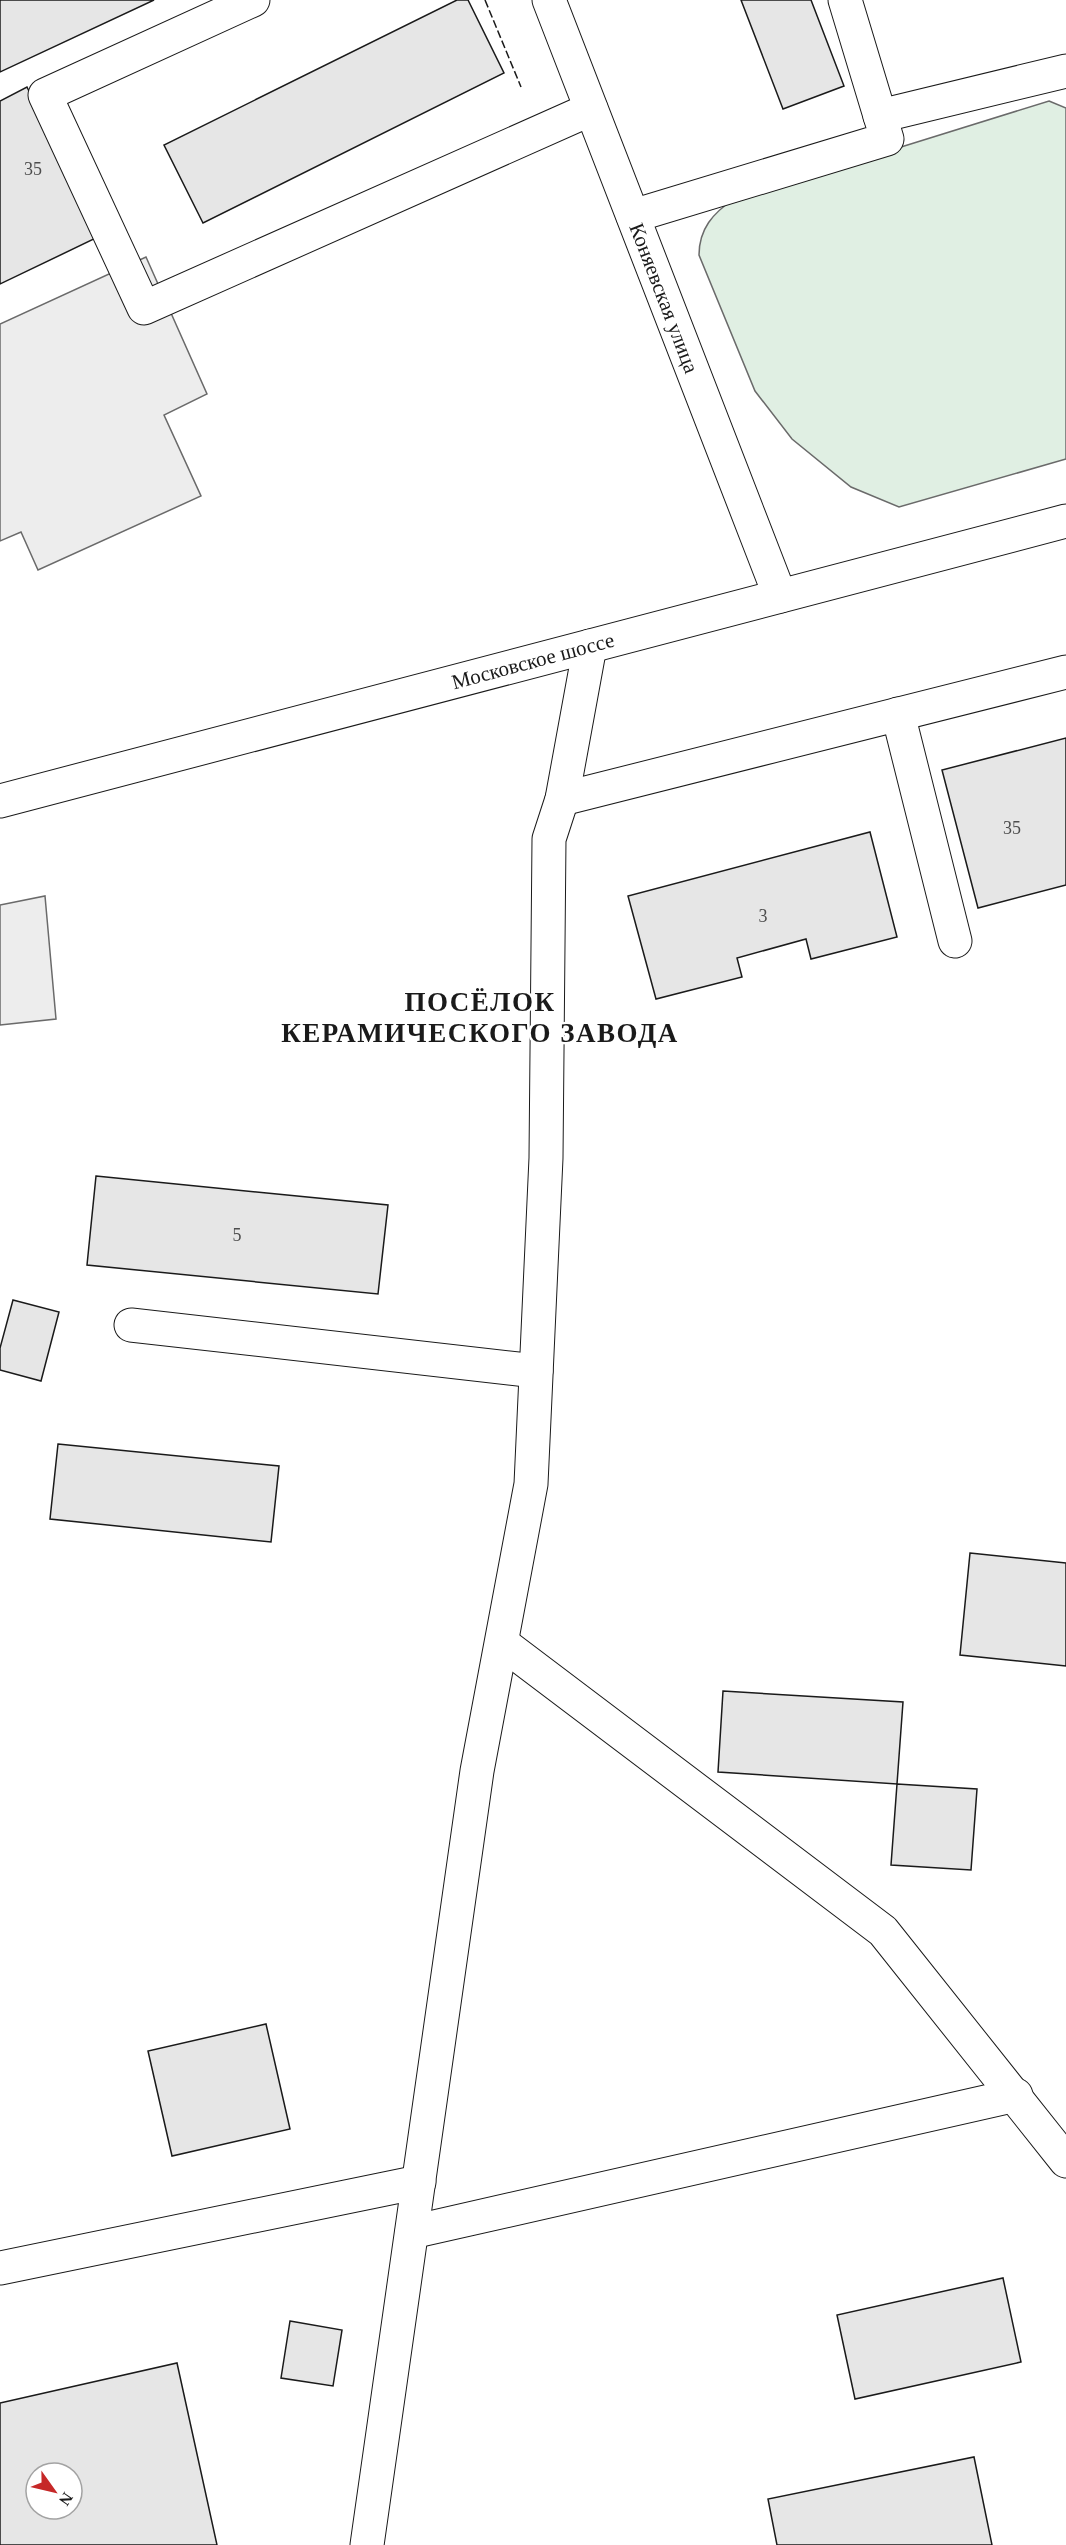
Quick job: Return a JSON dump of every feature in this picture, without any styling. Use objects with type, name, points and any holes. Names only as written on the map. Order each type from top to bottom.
[{"type":"main road","points":[[253,0],[45,95],[144,308],[591,109]]},
{"type":"main road","name":"Коняевская улица","points":[[549,0],[780,596]]},
{"type":"main road","points":[[633,216],[887,139],[845,0]]},
{"type":"main road","points":[[880,116],[1066,71]]},
{"type":"main road","name":"Московское шоссе","points":[[0,801],[1066,521]]},
{"type":"main road","points":[[367,2545],[477,1771],[531,1484],[546,1158],[549,839],[562,799],[590,646]]},
{"type":"main road","points":[[562,799],[1066,672]]},
{"type":"main road","points":[[898,714],[955,941]]},
{"type":"main road","points":[[131,1325],[536,1371]]},
{"type":"main road","points":[[502,1643],[883,1931],[1016,2095],[1066,2161]]},
{"type":"main road","points":[[412,2232],[1016,2095]]},
{"type":"main road","points":[[0,2268],[419,2182]]},
{"type":"green space","points":[[1049,101],[1066,108],[1066,459],[899,507],[851,487],[792,439],[755,391],[699,255],[702,237],[709,222],[734,199]]},
{"type":"shaded area","points":[[146,257],[207,394],[164,415],[201,496],[38,570],[21,532],[0,541],[0,324]]},
{"type":"shaded area","points":[[45,896],[56,1019],[0,1025],[0,905]]},
{"type":"building","points":[[0,0],[154,0],[0,72]]},
{"type":"building","points":[[457,0],[468,0],[504,73],[203,223],[164,145]]},
{"type":"building","points":[[741,0],[811,0],[844,86],[783,109]]},
{"type":"building","points":[[27,87],[98,237],[0,284],[0,101]]},
{"type":"building","points":[[1066,738],[1066,885],[978,908],[942,770]]},
{"type":"building","points":[[870,832],[897,937],[811,959],[806,939],[737,958],[742,977],[656,999],[628,896]]},
{"type":"building","points":[[96,1176],[388,1205],[378,1294],[87,1265]]},
{"type":"building","points":[[13,1300],[59,1312],[41,1381],[0,1370],[0,1348]]},
{"type":"building","points":[[58,1444],[279,1466],[271,1542],[50,1519]]},
{"type":"building","points":[[970,1553],[1066,1563],[1066,1666],[960,1655]]},
{"type":"building","points":[[723,1691],[903,1702],[897,1784],[718,1772]]},
{"type":"building","points":[[897,1784],[977,1789],[971,1870],[891,1865]]},
{"type":"building","points":[[266,2024],[290,2129],[172,2156],[148,2051]]},
{"type":"building","points":[[1003,2278],[1021,2362],[855,2399],[837,2315]]},
{"type":"building","points":[[290,2321],[342,2330],[333,2386],[281,2378]]},
{"type":"building","points":[[177,2363],[217,2545],[0,2545],[0,2403]]},
{"type":"building","points":[[974,2457],[992,2545],[777,2545],[768,2499]]},
{"type":"fence","points":[[485,0],[521,87]]},
{"type":"district","name":"ПОСЁЛОК КЕРАМИЧЕСКОГО ЗАВОДА","points":[[480,1018]]}]
